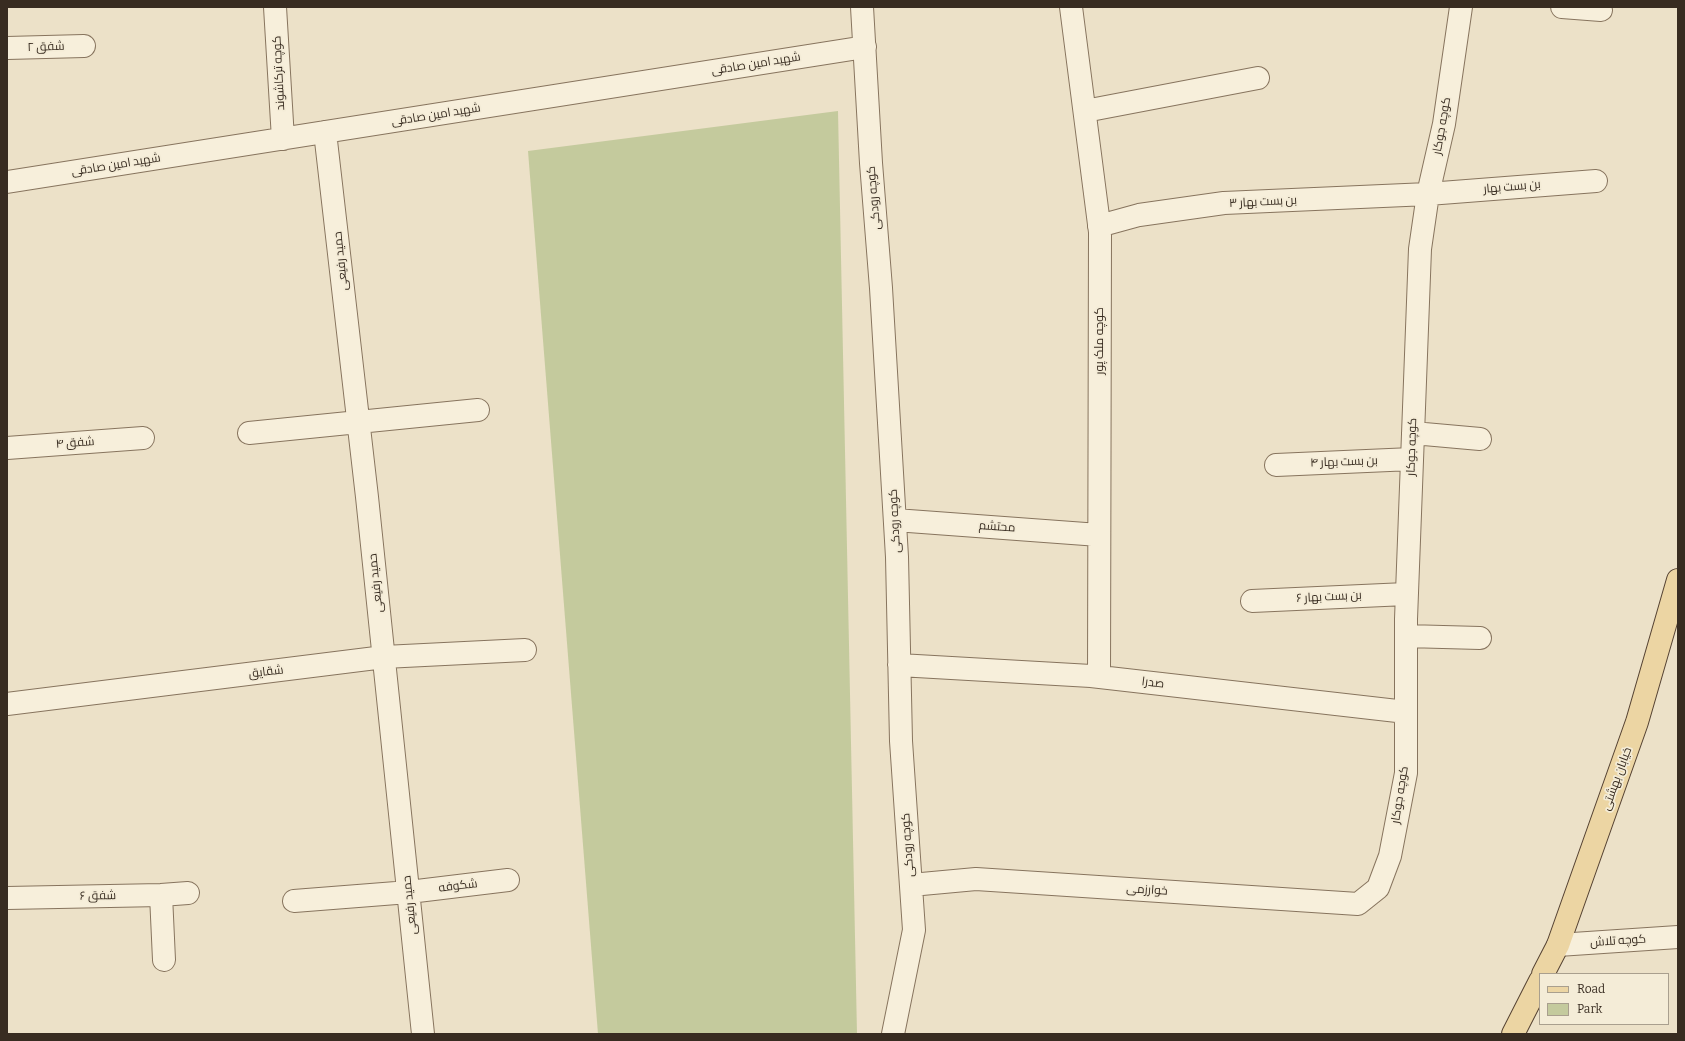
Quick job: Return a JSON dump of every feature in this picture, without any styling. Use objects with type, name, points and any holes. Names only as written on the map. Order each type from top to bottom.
[{"type":"main road","name":"خیابان بهشتی","points":[[1544,973],[1558,945],[1672,621],[1678,580]]},
{"type":"main road","points":[[1514,1034],[1539,983]]},
{"type":"street","name":"کوچه ترکاشوند","points":[[275,7],[283,139]]},
{"type":"street","name":"کوچه رودکی","points":[[862,7],[870,163],[882,288],[895,520],[901,741],[914,930],[893,1034]]},
{"type":"street","name":"کوچه ملک پور","points":[[1071,7],[1099,226],[1099,677]]},
{"type":"street","name":"کوچه جوکار","points":[[1378,888],[1390,856],[1406,772],[1406,594],[1420,249],[1428,194],[1444,124],[1461,7]]},
{"type":"street","points":[[1562,7],[1601,10]]},
{"type":"street","name":"شفق ۲","points":[[7,48],[84,46]]},
{"type":"street","name":"شهید امین صادقی","points":[[7,182],[865,47]]},
{"type":"street","points":[[1085,111],[1258,78]]},
{"type":"street","name":"حمید رفیعی","points":[[325,132],[359,422],[423,1034]]},
{"type":"street","name":"بن بست بهار","points":[[1428,194],[1596,181]]},
{"type":"street","name":"بن بست بهار ۳","points":[[1099,226],[1139,215],[1224,203],[1428,194]]},
{"type":"street","points":[[249,433],[478,410]]},
{"type":"street","points":[[1413,432],[1480,439]]},
{"type":"street","name":"شفق ۴","points":[[7,448],[144,438]]},
{"type":"street","name":"بن بست بهار ۴","points":[[1276,465],[1412,459]]},
{"type":"street","name":"محتشم","points":[[895,520],[1099,535]]},
{"type":"street","name":"بن بست بهار ۶","points":[[1252,601],[1406,594]]},
{"type":"street","points":[[1406,636],[1480,638]]},
{"type":"street","name":"شقایق","points":[[7,704],[384,657],[525,650]]},
{"type":"street","name":"صدرا","points":[[899,665],[1099,677],[1406,712]]},
{"type":"street","name":"خوارزمی","points":[[911,885],[976,879],[1358,904],[1378,888]]},
{"type":"street","name":"شکوفه","points":[[294,901],[409,892],[508,880]]},
{"type":"street","name":"شفق ۶","points":[[7,898],[161,895],[188,893]]},
{"type":"street","points":[[161,895],[164,960]]},
{"type":"street","name":"کوچه تلاش","points":[[1558,945],[1678,937]]},
{"type":"green space","points":[[838,111],[857,1034],[598,1034],[528,151]]}]
